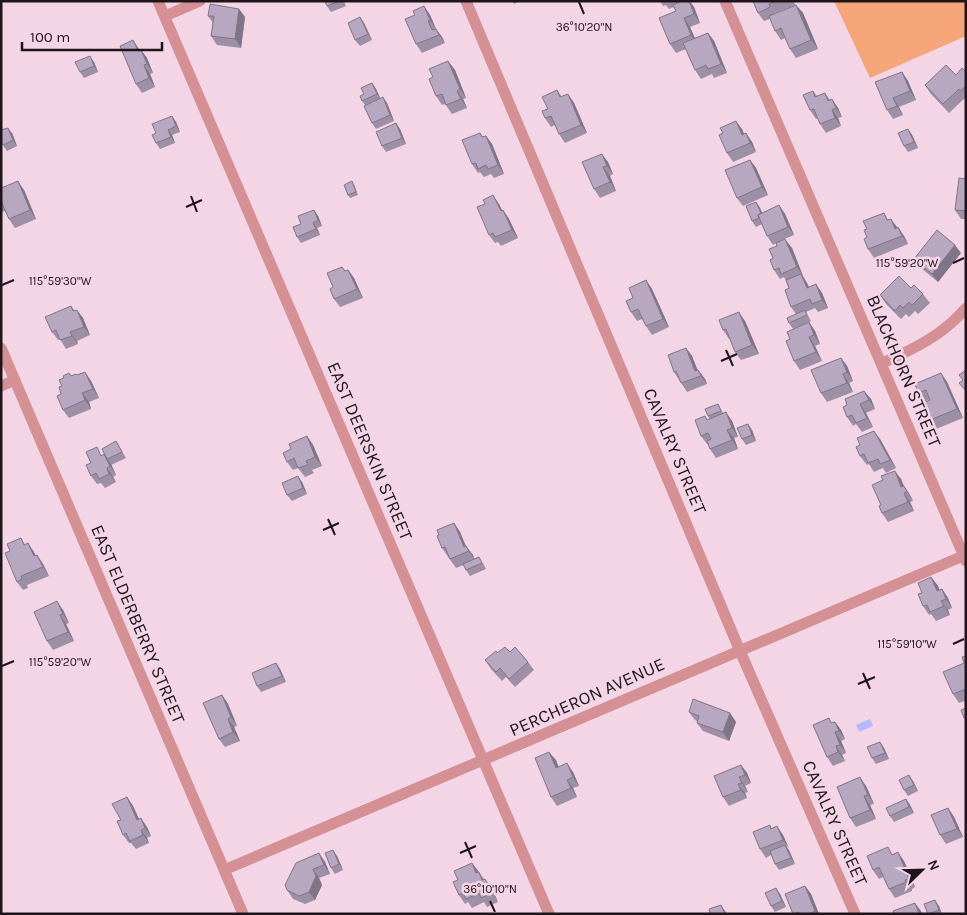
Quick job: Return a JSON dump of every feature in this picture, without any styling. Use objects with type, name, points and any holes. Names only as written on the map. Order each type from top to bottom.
[{"type":"street","name":"EAST DEERSKIN STREET","points":[[158,1],[549,914]]},
{"type":"street","points":[[165,16],[200,1]]},
{"type":"street","name":"CAVALRY STREET","points":[[466,1],[740,651],[855,914]]},
{"type":"street","name":"BLACKHORN STREET","points":[[725,1],[965,558]]},
{"type":"street","points":[[882,363],[918,348],[942,332],[966,308]]},
{"type":"street","name":"EAST ELDERBERRY STREET","points":[[1,348],[243,914]]},
{"type":"street","points":[[1,386],[15,380]]},
{"type":"street","name":"PERCHERON AVENUE","points":[[224,870],[740,651],[965,558]]},
{"type":"shaded area","points":[[834,1],[966,1],[966,36],[870,78]]},
{"type":"water","points":[[870,719],[873,726],[859,732],[856,725]]},
{"type":"building","points":[[325,1],[339,1],[327,6]]},
{"type":"building","points":[[682,1],[689,1],[694,14],[684,18],[691,35],[670,44],[659,18],[676,11],[673,5]]},
{"type":"building","points":[[753,1],[776,1],[769,4],[770,7],[758,13]]},
{"type":"building","points":[[210,4],[239,9],[235,39],[211,36],[214,16],[208,16]]},
{"type":"building","points":[[796,5],[811,40],[790,49],[781,28],[775,31],[769,16]]},
{"type":"building","points":[[424,6],[432,30],[436,29],[439,35],[416,44],[405,19],[415,15],[413,11]]},
{"type":"building","points":[[360,17],[368,34],[355,40],[348,23]]},
{"type":"building","points":[[708,33],[721,64],[708,69],[706,65],[695,70],[683,43]]},
{"type":"building","points":[[133,40],[138,51],[141,50],[147,64],[144,65],[149,78],[136,84],[120,46]]},
{"type":"building","points":[[90,56],[94,66],[80,72],[75,62]]},
{"type":"building","points":[[448,61],[460,89],[457,91],[461,99],[446,105],[442,94],[436,96],[429,79],[433,77],[429,69]]},
{"type":"building","points":[[946,65],[956,75],[962,68],[966,72],[966,86],[960,91],[959,89],[943,104],[925,85]]},
{"type":"building","points":[[902,72],[910,91],[893,98],[897,106],[887,110],[875,82]]},
{"type":"building","points":[[372,83],[377,94],[362,101],[360,96],[364,94],[361,88]]},
{"type":"building","points":[[557,90],[560,97],[568,94],[581,125],[559,134],[551,116],[545,118],[542,111],[548,109],[542,97]]},
{"type":"building","points":[[813,91],[815,97],[825,93],[828,101],[832,99],[836,108],[832,110],[835,118],[820,124],[814,109],[810,110],[803,95]]},
{"type":"building","points":[[383,97],[390,115],[372,123],[364,106]]},
{"type":"building","points":[[172,116],[176,126],[168,130],[171,137],[156,143],[152,135],[156,133],[152,124]]},
{"type":"building","points":[[736,121],[742,135],[746,133],[750,143],[727,153],[719,135],[723,133],[720,128]]},
{"type":"building","points":[[396,123],[402,138],[382,146],[376,132]]},
{"type":"building","points":[[8,128],[13,140],[3,145],[1,130]]},
{"type":"building","points":[[908,129],[914,142],[904,146],[898,133]]},
{"type":"building","points":[[480,133],[482,137],[486,136],[498,165],[488,169],[486,165],[478,169],[476,163],[472,164],[462,140]]},
{"type":"building","points":[[602,154],[607,166],[603,167],[610,182],[594,189],[582,162]]},
{"type":"building","points":[[750,160],[762,187],[737,198],[725,170]]},
{"type":"building","points":[[959,178],[966,179],[966,211],[955,210]]},
{"type":"building","points":[[18,181],[30,210],[9,219],[1,201],[1,188]]},
{"type":"building","points":[[352,181],[356,192],[348,195],[344,185]]},
{"type":"building","points":[[493,195],[501,211],[503,210],[512,230],[495,237],[493,233],[489,235],[477,207],[485,204],[483,200]]},
{"type":"building","points":[[756,202],[761,213],[758,215],[759,218],[752,221],[746,206]]},
{"type":"building","points":[[779,205],[788,227],[767,236],[758,215]]},
{"type":"building","points":[[314,210],[318,220],[313,223],[316,229],[297,237],[293,227],[301,224],[298,216]]},
{"type":"building","points":[[884,213],[887,220],[891,219],[895,229],[898,227],[902,236],[868,249],[864,239],[867,237],[864,230],[867,229],[863,221]]},
{"type":"building","points":[[937,230],[955,245],[932,274],[914,259]]},
{"type":"building","points":[[785,239],[797,267],[781,274],[779,268],[774,270],[770,260],[773,258],[769,249],[777,246],[776,243]]},
{"type":"building","points":[[342,267],[345,271],[348,270],[357,289],[334,299],[330,289],[333,287],[327,273]]},
{"type":"building","points":[[801,274],[807,288],[816,284],[822,300],[812,304],[810,299],[791,307],[785,290],[789,288],[786,280]]},
{"type":"building","points":[[899,276],[911,288],[914,285],[923,294],[912,305],[909,302],[903,308],[900,305],[895,311],[880,295]]},
{"type":"building","points":[[646,280],[663,319],[646,326],[638,309],[631,312],[626,301],[633,298],[629,288]]},
{"type":"building","points":[[71,306],[73,311],[77,310],[84,327],[70,332],[72,336],[60,340],[56,330],[52,332],[45,317]]},
{"type":"building","points":[[805,310],[807,315],[789,323],[787,318]]},
{"type":"building","points":[[739,312],[752,345],[735,352],[726,329],[723,330],[719,320]]},
{"type":"building","points":[[809,322],[814,335],[809,337],[816,352],[794,361],[786,341],[790,339],[787,332]]},
{"type":"building","points":[[686,348],[695,371],[698,370],[701,376],[681,383],[676,371],[674,372],[668,355]]},
{"type":"building","points":[[841,358],[847,372],[843,374],[847,383],[821,393],[811,370]]},
{"type":"building","points":[[966,370],[966,391],[959,383],[963,380],[959,375]]},
{"type":"building","points":[[85,372],[93,389],[82,393],[85,400],[63,410],[57,396],[61,394],[59,387],[62,386],[59,380],[69,373],[71,376]]},
{"type":"building","points":[[941,373],[957,409],[930,420],[923,403],[930,400],[926,390],[918,393],[915,384]]},
{"type":"building","points":[[864,391],[869,400],[860,404],[867,418],[856,423],[852,415],[847,417],[843,407],[847,405],[845,399]]},
{"type":"building","points":[[718,404],[721,411],[708,416],[705,409]]},
{"type":"building","points":[[726,412],[732,428],[727,430],[732,440],[710,449],[707,441],[711,439],[708,433],[701,436],[695,420],[705,416],[707,420]]},
{"type":"building","points":[[748,424],[752,435],[742,439],[737,428]]},
{"type":"building","points":[[874,431],[890,460],[880,464],[878,459],[868,463],[864,454],[860,456],[856,447],[860,445],[857,438]]},
{"type":"building","points":[[307,436],[315,457],[306,461],[308,465],[298,468],[294,458],[287,462],[283,453],[291,449],[289,444]]},
{"type":"building","points":[[116,441],[122,452],[107,459],[102,449]]},
{"type":"building","points":[[97,447],[101,456],[104,454],[110,466],[107,468],[109,474],[99,479],[96,473],[91,476],[86,465],[91,463],[86,452]]},
{"type":"building","points":[[895,471],[901,487],[904,486],[907,492],[904,493],[908,502],[882,513],[879,506],[881,505],[872,485],[883,480],[881,476]]},
{"type":"building","points":[[298,476],[303,488],[287,495],[282,483]]},
{"type":"building","points":[[454,523],[464,547],[466,546],[469,551],[450,559],[445,547],[442,548],[437,536],[439,535],[437,530]]},
{"type":"building","points":[[21,538],[24,545],[28,543],[34,556],[37,555],[43,567],[21,576],[22,579],[17,582],[5,553],[10,551],[7,544]]},
{"type":"building","points":[[479,557],[482,563],[466,570],[463,564]]},
{"type":"building","points":[[931,577],[937,591],[942,589],[946,599],[941,601],[944,606],[930,612],[927,605],[923,606],[918,594],[922,593],[918,583]]},
{"type":"building","points":[[57,601],[63,614],[60,615],[68,632],[47,641],[34,612]]},
{"type":"building","points":[[505,647],[510,652],[515,647],[528,662],[509,679],[500,668],[496,672],[485,660],[496,651],[497,653]]},
{"type":"building","points":[[966,656],[966,689],[953,694],[943,672],[964,663],[962,657]]},
{"type":"building","points":[[276,663],[282,676],[257,686],[252,673]]},
{"type":"building","points":[[222,695],[231,717],[228,719],[233,732],[219,739],[203,703]]},
{"type":"building","points":[[693,699],[730,713],[723,732],[697,723],[699,716],[689,712]]},
{"type":"building","points":[[966,708],[966,717],[964,718],[961,710]]},
{"type":"building","points":[[829,718],[831,723],[835,722],[839,731],[835,732],[840,745],[836,746],[838,752],[827,757],[813,725]]},
{"type":"building","points":[[880,742],[885,753],[872,758],[867,747]]},
{"type":"building","points":[[549,752],[556,768],[567,763],[573,777],[567,780],[571,788],[551,797],[535,758]]},
{"type":"building","points":[[741,765],[745,775],[739,777],[742,783],[738,784],[741,790],[723,797],[714,776]]},
{"type":"building","points":[[909,775],[914,785],[904,790],[899,780]]},
{"type":"building","points":[[860,777],[868,795],[864,796],[870,810],[850,818],[837,787]]},
{"type":"building","points":[[127,797],[137,820],[141,818],[145,828],[141,830],[143,835],[130,841],[126,833],[123,835],[117,821],[121,820],[112,804]]},
{"type":"building","points":[[906,799],[909,807],[890,816],[886,808]]},
{"type":"building","points":[[948,808],[957,829],[940,835],[931,815]]},
{"type":"building","points":[[770,825],[771,829],[777,826],[783,840],[760,849],[753,832]]},
{"type":"building","points":[[785,845],[791,858],[775,864],[770,851]]},
{"type":"building","points":[[888,847],[892,855],[898,852],[909,879],[889,889],[879,867],[873,870],[867,856]]},
{"type":"building","points":[[333,850],[339,864],[331,868],[325,853]]},
{"type":"building","points":[[319,853],[324,865],[313,869],[316,876],[309,892],[299,896],[287,890],[285,885],[296,863]]},
{"type":"building","points":[[472,863],[476,873],[479,872],[482,880],[485,879],[492,893],[481,898],[479,893],[466,899],[463,893],[459,895],[453,882],[458,880],[454,871]]},
{"type":"building","points":[[805,886],[815,911],[809,914],[799,914],[799,912],[793,914],[785,894]]},
{"type":"building","points":[[776,888],[782,901],[771,906],[765,893]]},
{"type":"building","points":[[935,900],[939,910],[928,914],[924,904]]},
{"type":"building","points":[[915,903],[919,914],[894,914],[893,911]]},
{"type":"building","points":[[721,905],[725,914],[710,914],[709,909]]}]
